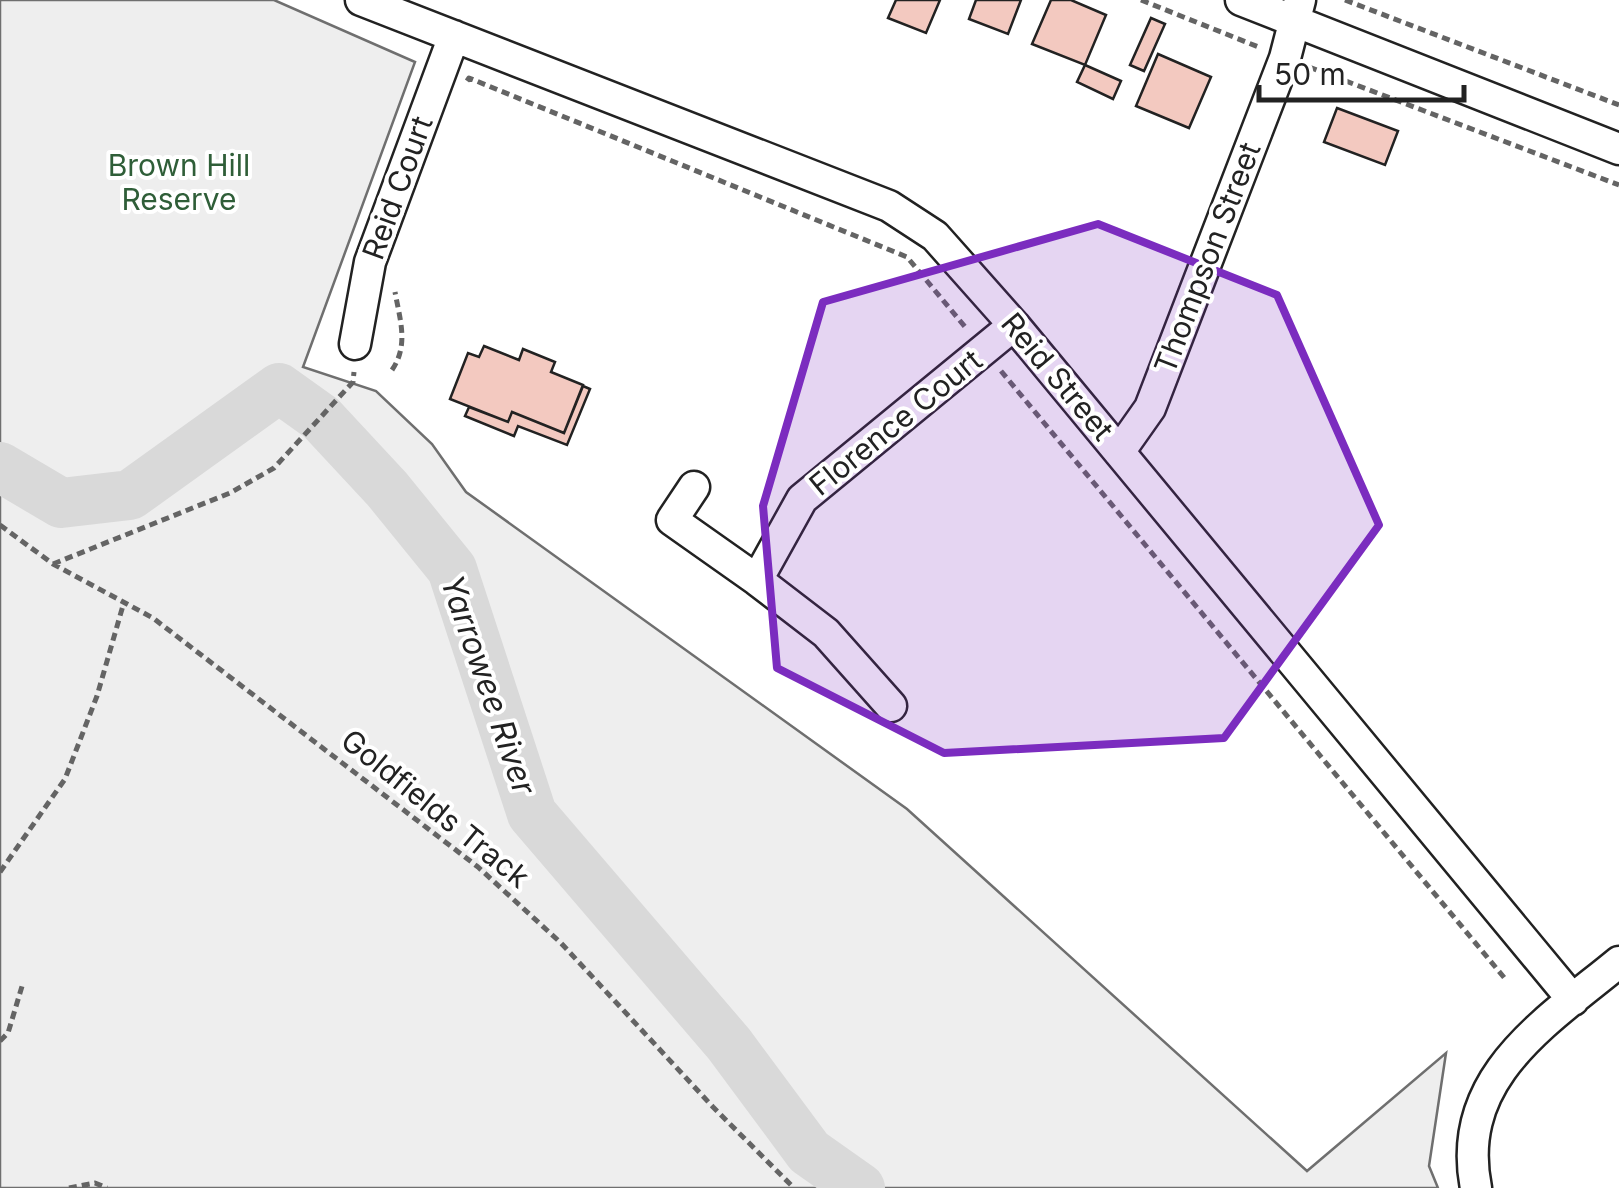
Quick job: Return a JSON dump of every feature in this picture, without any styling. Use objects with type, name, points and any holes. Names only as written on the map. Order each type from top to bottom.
[{"type":"street","name":"Reid Street","points":[[361,0],[908,216],[946,248],[1014,325],[1573,1000]]},
{"type":"street","points":[[1241,0],[1298,11],[1619,149]]},
{"type":"street","name":"Thompson Street","points":[[1120,452],[1150,408],[1285,58],[1298,11]]},
{"type":"street","name":"Reid Court","points":[[356,344],[370,262],[454,36]]},
{"type":"street","name":"Florence Court","points":[[757,580],[802,500],[1014,325]]},
{"type":"street","points":[[694,487],[672,520],[818,626],[892,706]]},
{"type":"street","points":[[1476,1188],[1471,1164],[1474,1132],[1480,1104],[1493,1078],[1520,1045],[1619,962]]},
{"type":"path","points":[[1140,0],[1619,185]]},
{"type":"path","points":[[1345,0],[1619,105]]},
{"type":"path","points":[[53,564],[230,494],[274,468],[353,382],[356,344]]},
{"type":"path","name":"Goldfields Track","points":[[0,525],[53,564],[153,618],[478,867],[561,943],[713,1108],[794,1188]]},
{"type":"path","points":[[0,872],[65,779],[97,696],[124,602]]},
{"type":"path","points":[[0,1042],[8,1033],[23,983]]},
{"type":"path","points":[[68,1188],[95,1183],[107,1188]]},
{"type":"highlighted area","points":[[1098,224],[1277,295],[1379,525],[1224,738],[944,753],[777,668],[763,506],[823,302]]},
{"type":"green space","name":"Brown Hill Reserve","points":[[0,0],[274,0],[415,62],[303,367],[376,391],[432,444],[466,492],[907,809],[1307,1171],[1446,1053],[1429,1166],[1438,1188],[0,1188]]},
{"type":"building","points":[[896,0],[940,0],[926,33],[888,18]]},
{"type":"building","points":[[976,0],[1021,0],[1008,34],[969,19]]},
{"type":"building","points":[[1051,0],[1071,0],[1106,15],[1085,65],[1032,44]]},
{"type":"building","points":[[1151,18],[1165,24],[1144,71],[1130,65]]},
{"type":"building","points":[[1158,54],[1211,77],[1189,128],[1136,106]]},
{"type":"building","points":[[1085,65],[1121,81],[1113,99],[1077,82]]},
{"type":"building","points":[[1337,108],[1398,131],[1385,165],[1324,142]]},
{"type":"building","points":[[484,346],[519,360],[523,349],[555,362],[551,372],[583,385],[564,433],[512,412],[508,422],[450,399],[468,353],[479,357]]},
{"type":"building","points":[[583,386],[590,389],[567,445],[518,426],[514,436],[465,416],[469,407],[508,422],[512,412],[564,433]]},
{"type":"waterway","name":"Yarrowee River","points":[[0,467],[61,503],[130,495],[279,388],[321,418],[387,489],[452,569],[532,814],[729,1044],[809,1152],[860,1188]]}]
